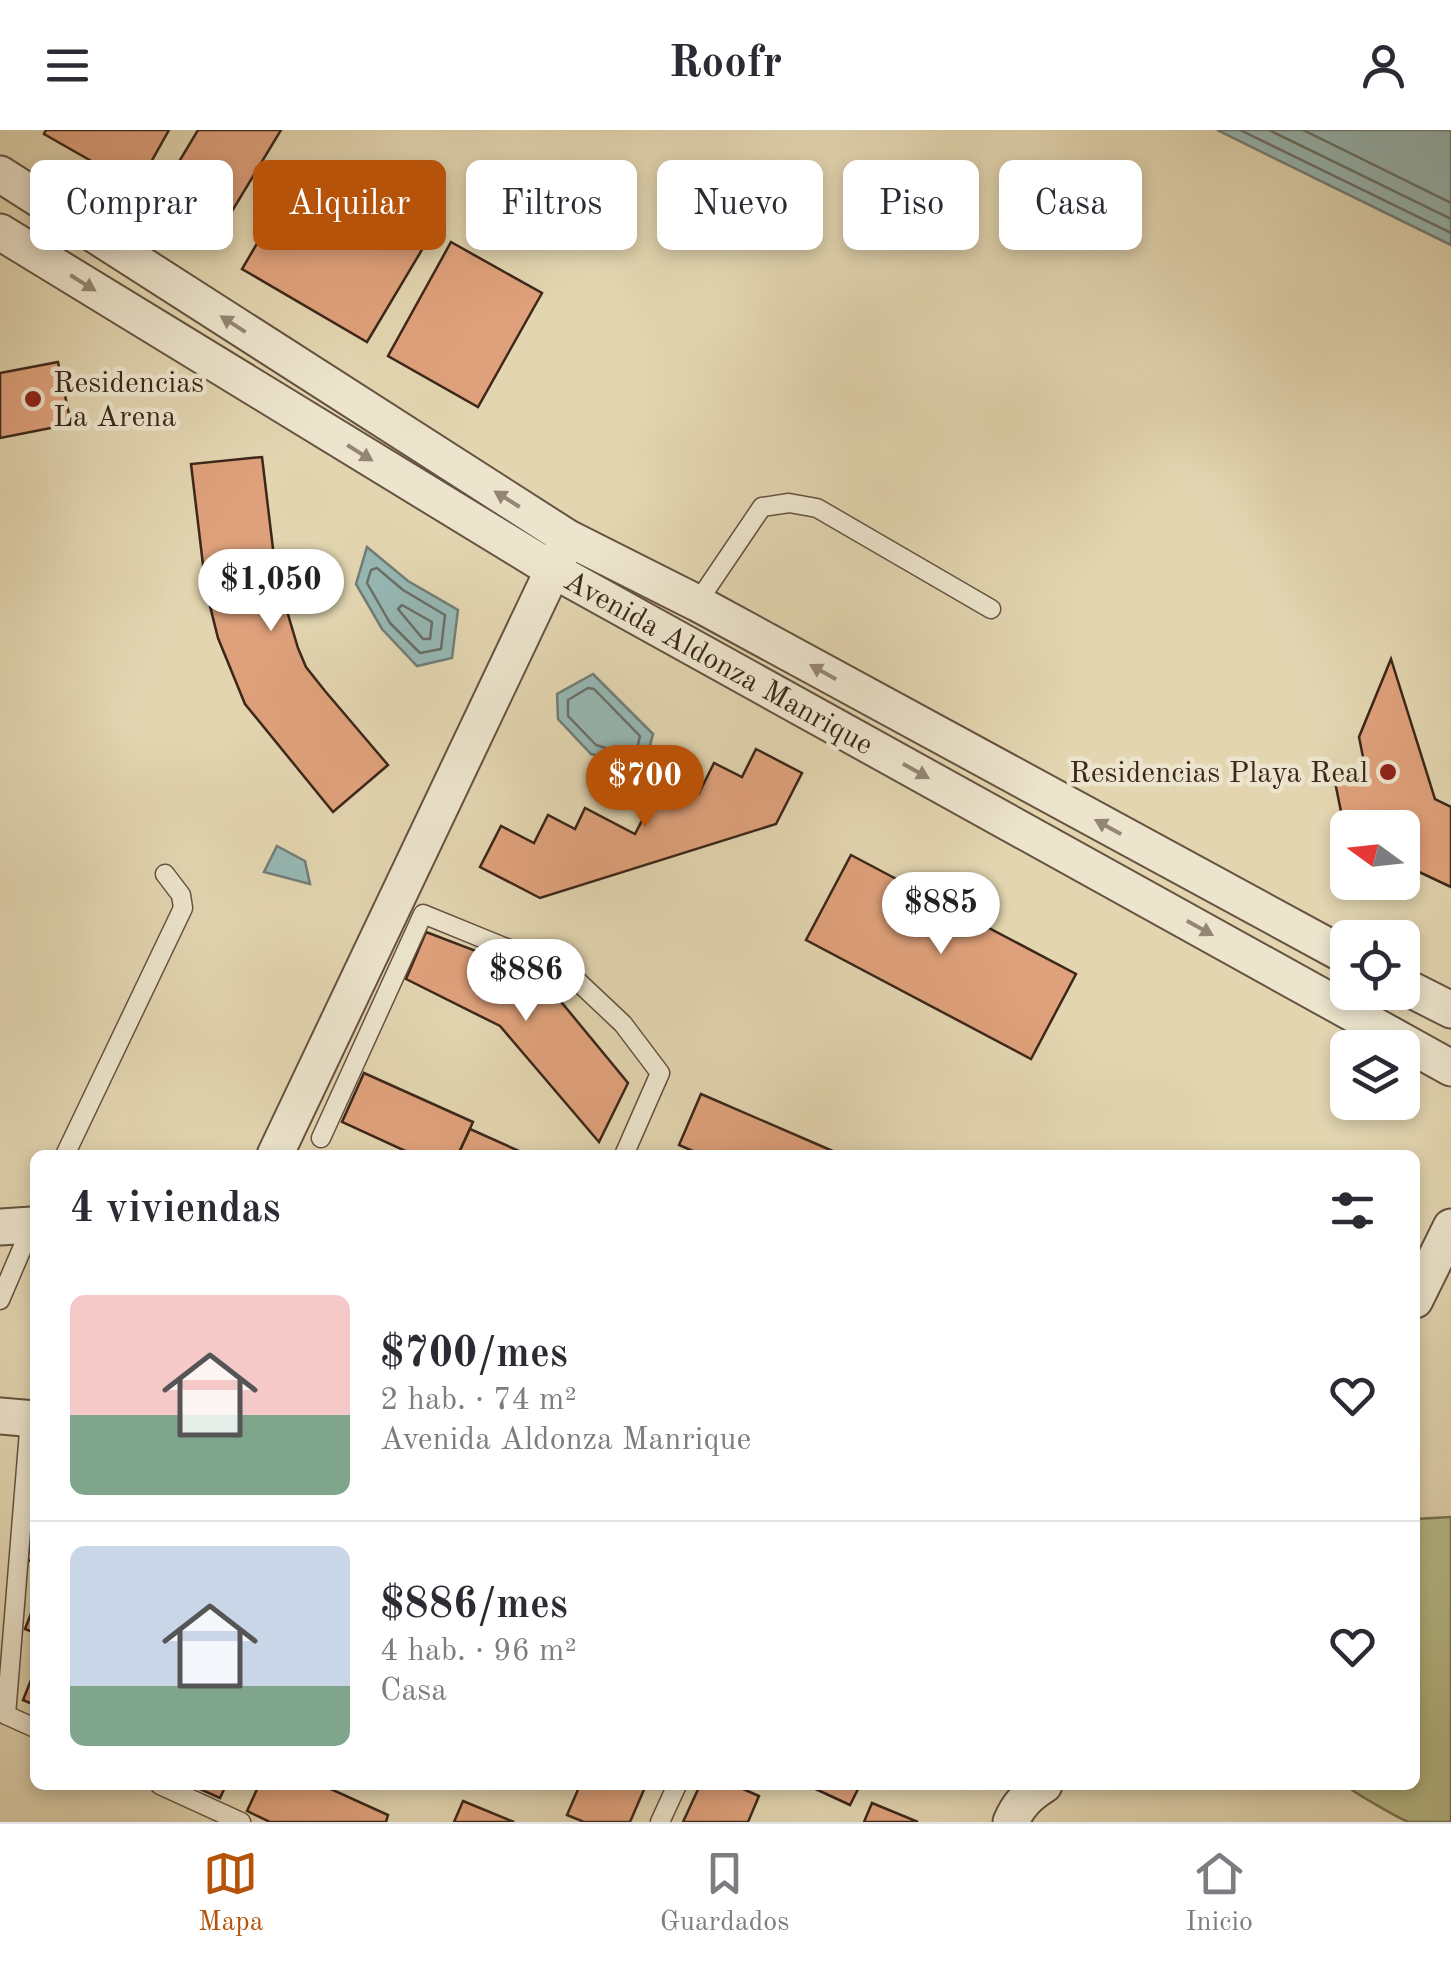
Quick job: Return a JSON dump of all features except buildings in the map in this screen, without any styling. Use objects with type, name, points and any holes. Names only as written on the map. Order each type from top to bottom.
[{"type":"street","name":"Avenida Aldonza Manrique","points":[[0,174],[568,538],[697,603],[1330,948]]},
{"type":"street","name":"Avenida Aldonza Manrique","points":[[0,232],[553,570],[1451,1068]]},
{"type":"street","points":[[278,1150],[358,1018],[568,538]]},
{"type":"street","points":[[1420,994],[1451,1010]]},
{"type":"street","points":[[1420,1290],[1451,1227]]},
{"type":"street","points":[[1010,1822],[1028,1794],[1035,1790]]},
{"type":"lane","points":[[697,603],[762,507],[789,503],[817,508],[992,609]]},
{"type":"lane","points":[[67,1150],[183,908],[181,895],[165,874]]},
{"type":"lane","points":[[321,1138],[358,1018],[422,914],[570,974],[623,1024],[660,1072],[626,1150]]},
{"type":"lane","points":[[0,1300],[22,1223]]},
{"type":"lane","points":[[22,1418],[30,1472],[6,1715],[30,1726]]},
{"type":"lane","points":[[171,1790],[241,1822]]},
{"type":"lane","points":[[660,1822],[675,1790]]},
{"type":"green space","points":[[1451,1517],[1451,1822],[1409,1822],[1353,1790],[1420,1790],[1420,1519]]},
{"type":"water","points":[[1217,130],[1451,130],[1451,245]]},
{"type":"water","points":[[367,547],[408,581],[458,610],[452,658],[417,666],[382,629],[356,584]]},
{"type":"water","points":[[593,674],[653,734],[642,776],[613,759],[591,754],[558,719],[557,694]]},
{"type":"water","points":[[277,846],[305,861],[310,884],[264,872]]},
{"type":"place","name":"Residencias La Arena","points":[[33,399]]},
{"type":"place","name":"Residencias Playa Real","points":[[1388,772]]}]
